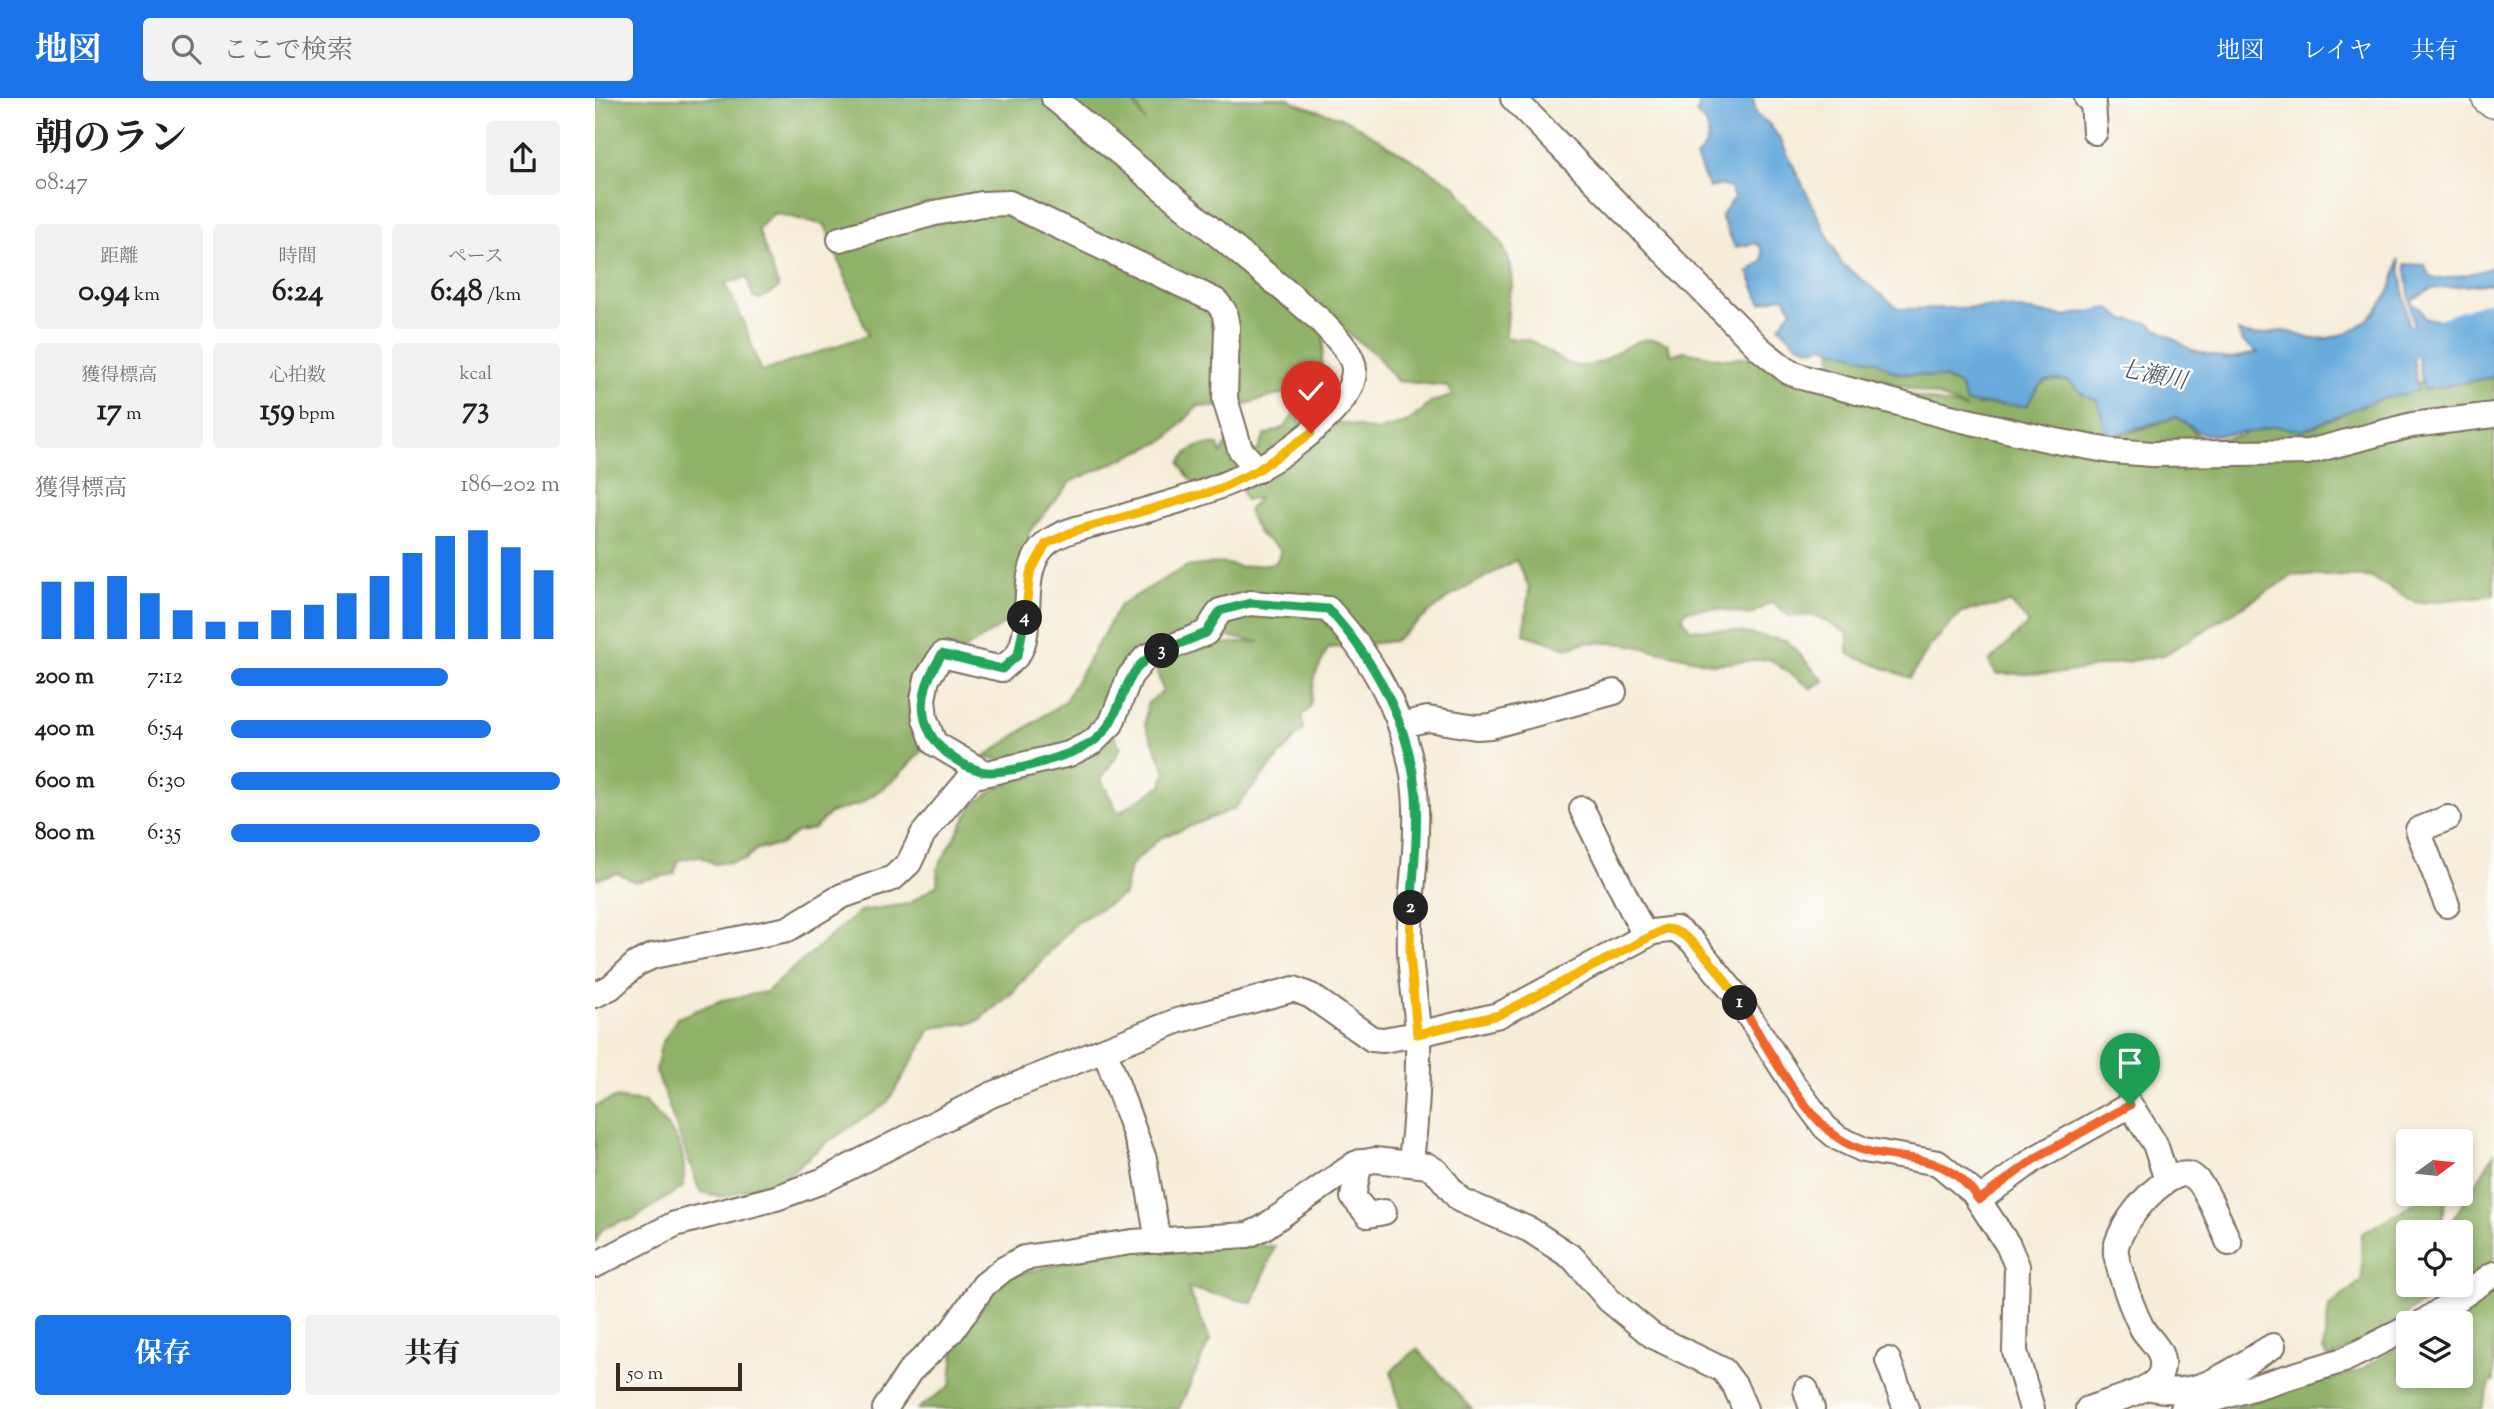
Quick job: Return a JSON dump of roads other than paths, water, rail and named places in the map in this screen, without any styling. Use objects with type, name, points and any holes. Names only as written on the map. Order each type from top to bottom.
[{"type":"street","points":[[983,772],[934,743],[925,719],[923,699],[927,679],[942,654],[1002,669],[1018,655],[1023,638],[1030,573],[1046,544],[1074,531],[1217,490],[1258,470],[1311,433],[1336,410],[1349,388],[1354,369],[1347,352],[1319,318],[1054,98]]},
{"type":"street","points":[[1513,98],[1760,349],[1789,372],[1805,378],[1950,417],[2050,440],[2153,454],[2308,452],[2412,425],[2494,415]]},
{"type":"street","points":[[2087,98],[2093,103],[2095,132]]},
{"type":"street","points":[[840,239],[935,213],[982,204],[1009,203],[1216,301],[1224,311],[1227,327],[1225,399],[1240,449],[1258,470]]},
{"type":"street","points":[[595,995],[611,987],[636,964],[653,956],[788,929],[842,896],[893,878],[909,863],[923,834],[971,777],[983,772],[1027,765],[1069,754],[1093,742],[1111,724],[1130,676],[1146,657],[1206,633],[1220,611],[1250,603],[1328,609],[1371,660],[1400,725],[1416,800],[1409,927],[1417,1034],[1416,1121],[1411,1162]]},
{"type":"street","points":[[1400,725],[1428,719],[1476,727],[1491,726],[1614,692]]},
{"type":"street","points":[[1582,809],[1645,936]]},
{"type":"street","points":[[2447,905],[2418,830],[2448,818]]},
{"type":"street","points":[[595,1265],[675,1224],[776,1198],[814,1184],[991,1095],[1177,1021],[1286,989],[1294,989],[1311,996],[1372,1039],[1383,1040],[1417,1034],[1499,1015],[1645,936],[1671,928],[1680,931],[1692,941],[1729,986],[1814,1114],[1838,1138],[1864,1150],[1938,1163],[1961,1179],[1979,1200],[2008,1245],[2017,1266],[2015,1352],[2032,1409]]},
{"type":"street","points":[[1105,1051],[1144,1159],[1158,1241]]},
{"type":"street","points":[[1979,1200],[2036,1158],[2130,1105],[2155,1144],[2167,1180]]},
{"type":"street","points":[[1360,1162],[1353,1197],[1368,1215],[1384,1212]]},
{"type":"street","points":[[885,1409],[920,1359],[943,1341],[985,1285],[1004,1269],[1024,1258],[1059,1251],[1158,1241],[1227,1238],[1256,1232],[1360,1162],[1411,1162],[1433,1168],[1460,1200],[1529,1230],[1573,1258],[1609,1300],[1647,1332],[1672,1348],[1723,1370],[1735,1386],[1745,1409]]},
{"type":"street","points":[[2088,1409],[2148,1387],[2159,1377],[2162,1362],[2158,1350],[2142,1327],[2116,1249],[2121,1235],[2145,1199],[2167,1180],[2183,1174],[2198,1181],[2229,1243]]},
{"type":"street","points":[[2439,1311],[2494,1273]]},
{"type":"street","points":[[2183,1409],[2344,1360],[2396,1334]]},
{"type":"street","points":[[2148,1387],[2177,1393],[2194,1390],[2273,1346]]},
{"type":"street","points":[[1888,1360],[1906,1409]]},
{"type":"water","points":[[1702,98],[1753,98],[1756,114],[1769,124],[1780,139],[1841,263],[1899,309],[2000,307],[2065,316],[2109,308],[2125,320],[2146,322],[2192,350],[2227,359],[2258,353],[2242,341],[2238,331],[2255,335],[2287,331],[2314,339],[2347,333],[2372,316],[2382,304],[2390,290],[2399,259],[2418,391],[2373,401],[2302,431],[2275,426],[2254,432],[2213,435],[2201,433],[2176,417],[2113,435],[2106,432],[2098,401],[2084,395],[2069,381],[2052,380],[2042,383],[2027,406],[1966,403],[1960,386],[1944,378],[1894,372],[1878,362],[1823,346],[1813,349],[1797,344],[1779,326],[1792,310],[1785,298],[1761,303],[1748,272],[1763,261],[1762,249],[1756,243],[1735,247],[1721,216],[1734,198],[1730,188],[1722,185],[1709,188],[1696,158],[1705,146],[1708,135],[1706,124],[1696,114]]},
{"type":"water","points":[[2405,264],[2425,265],[2430,276],[2439,279],[2494,266],[2494,283],[2430,289],[2410,301]]},
{"type":"water","points":[[2410,302],[2420,308],[2425,318],[2439,320],[2440,323],[2447,323],[2462,312],[2480,321],[2490,335],[2494,377],[2423,390]]},
{"type":"waterway","name":"七瀬川","points":[[2374,346],[2391,335],[2416,343],[2494,315]]}]
